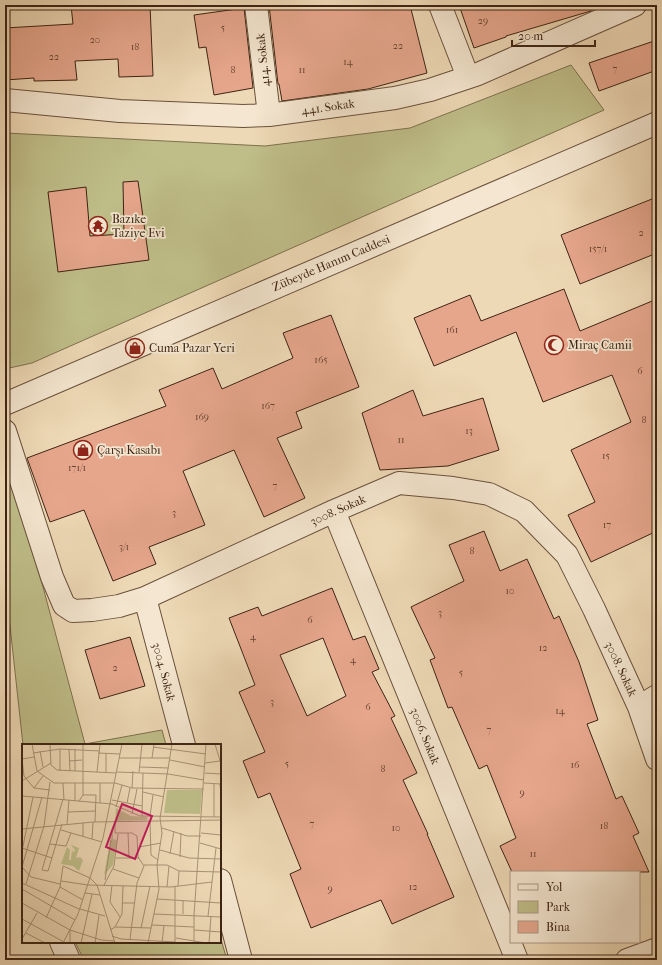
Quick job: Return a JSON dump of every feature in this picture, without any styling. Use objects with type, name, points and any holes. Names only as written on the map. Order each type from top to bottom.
[{"type":"street","name":"414. Sokak","points":[[256,5],[269,115]]},
{"type":"street","points":[[440,5],[468,77]]},
{"type":"street","name":"441. Sokak","points":[[5,100],[120,111],[243,116],[269,115],[396,98],[430,90],[468,77],[630,6]]},
{"type":"street","name":"Zübeyde Hanım Caddesi","points":[[5,404],[657,123]]},
{"type":"street","name":"3008. Sokak","points":[[5,431],[52,577],[64,605],[73,611],[119,606],[145,598],[334,511],[399,483],[453,488],[489,494],[524,511],[567,555],[594,609],[639,707],[657,759]]},
{"type":"street","name":"3006. Sokak","points":[[334,511],[510,943]]},
{"type":"street","name":"3004. Sokak","points":[[145,598],[184,744]]},
{"type":"street","points":[[639,707],[657,696]]},
{"type":"street","points":[[221,884],[241,960]]},
{"type":"street","points":[[61,943],[69,960]]},
{"type":"street","name":"3006. Sokak","points":[[510,943],[517,960]]},
{"type":"street","points":[[627,960],[657,949]]},
{"type":"green space","points":[[571,65],[604,110],[32,363],[5,369],[5,133],[265,146],[410,128]]},
{"type":"green space","points":[[10,472],[43,587],[85,744],[23,744],[5,580],[5,473]]},
{"type":"green space","points":[[162,730],[166,744],[85,744]]},
{"type":"green space","points":[[221,939],[227,960],[84,960],[76,943],[221,943]]},
{"type":"building","points":[[71,5],[150,5],[153,76],[119,77],[118,59],[75,61],[77,80],[34,81],[34,78],[5,80],[5,28],[73,24]]},
{"type":"building","points":[[269,5],[410,5],[427,73],[368,89],[282,101],[278,84]]},
{"type":"building","points":[[459,5],[590,5],[591,11],[506,36],[474,48]]},
{"type":"building","points":[[244,8],[253,88],[214,95],[206,47],[199,48],[194,15]]},
{"type":"building","points":[[657,40],[657,70],[599,91],[589,63]]},
{"type":"building","name":"Bazıke Taziye Evi","points":[[138,181],[149,260],[58,272],[48,192],[86,187],[90,236],[124,234],[123,182]]},
{"type":"building","points":[[657,197],[657,253],[580,284],[561,235]]},
{"type":"building","points":[[564,289],[580,331],[657,299],[657,531],[591,562],[568,515],[595,502],[571,450],[631,422],[612,375],[543,402],[516,332],[434,366],[414,318],[470,295],[481,321]]},
{"type":"building","points":[[331,315],[359,387],[296,412],[302,428],[277,438],[305,498],[264,517],[234,450],[183,471],[205,525],[149,547],[156,564],[113,581],[84,510],[50,522],[27,458],[166,406],[159,390],[213,368],[222,389],[293,358],[283,333]]},
{"type":"building","points":[[413,390],[423,416],[483,398],[499,450],[448,466],[380,470],[362,413]]},
{"type":"building","points":[[484,531],[500,571],[527,559],[554,619],[559,616],[579,662],[598,720],[587,724],[616,799],[622,796],[639,833],[633,836],[649,872],[512,871],[500,846],[516,838],[487,765],[479,769],[452,707],[448,708],[430,660],[435,658],[411,607],[464,581],[449,545]]},
{"type":"building","points":[[332,588],[353,640],[365,636],[379,669],[372,672],[395,716],[391,718],[417,773],[403,780],[428,834],[454,897],[392,924],[381,900],[311,928],[290,874],[301,869],[270,793],[258,798],[243,761],[265,752],[239,692],[255,685],[229,618],[258,607],[262,616]],"holes":[[[323,638],[346,696],[307,716],[280,655]]]},
{"type":"building","points":[[130,637],[145,686],[100,699],[85,650]]},
{"type":"place","name":"Bazıke Taziye Evi","points":[[98,226]]},
{"type":"place","name":"Miraç Camii","points":[[554,345]]},
{"type":"place","name":"Cuma Pazar Yeri","points":[[135,348]]},
{"type":"place","name":"Çarşı Kasabı","points":[[83,450]]}]
